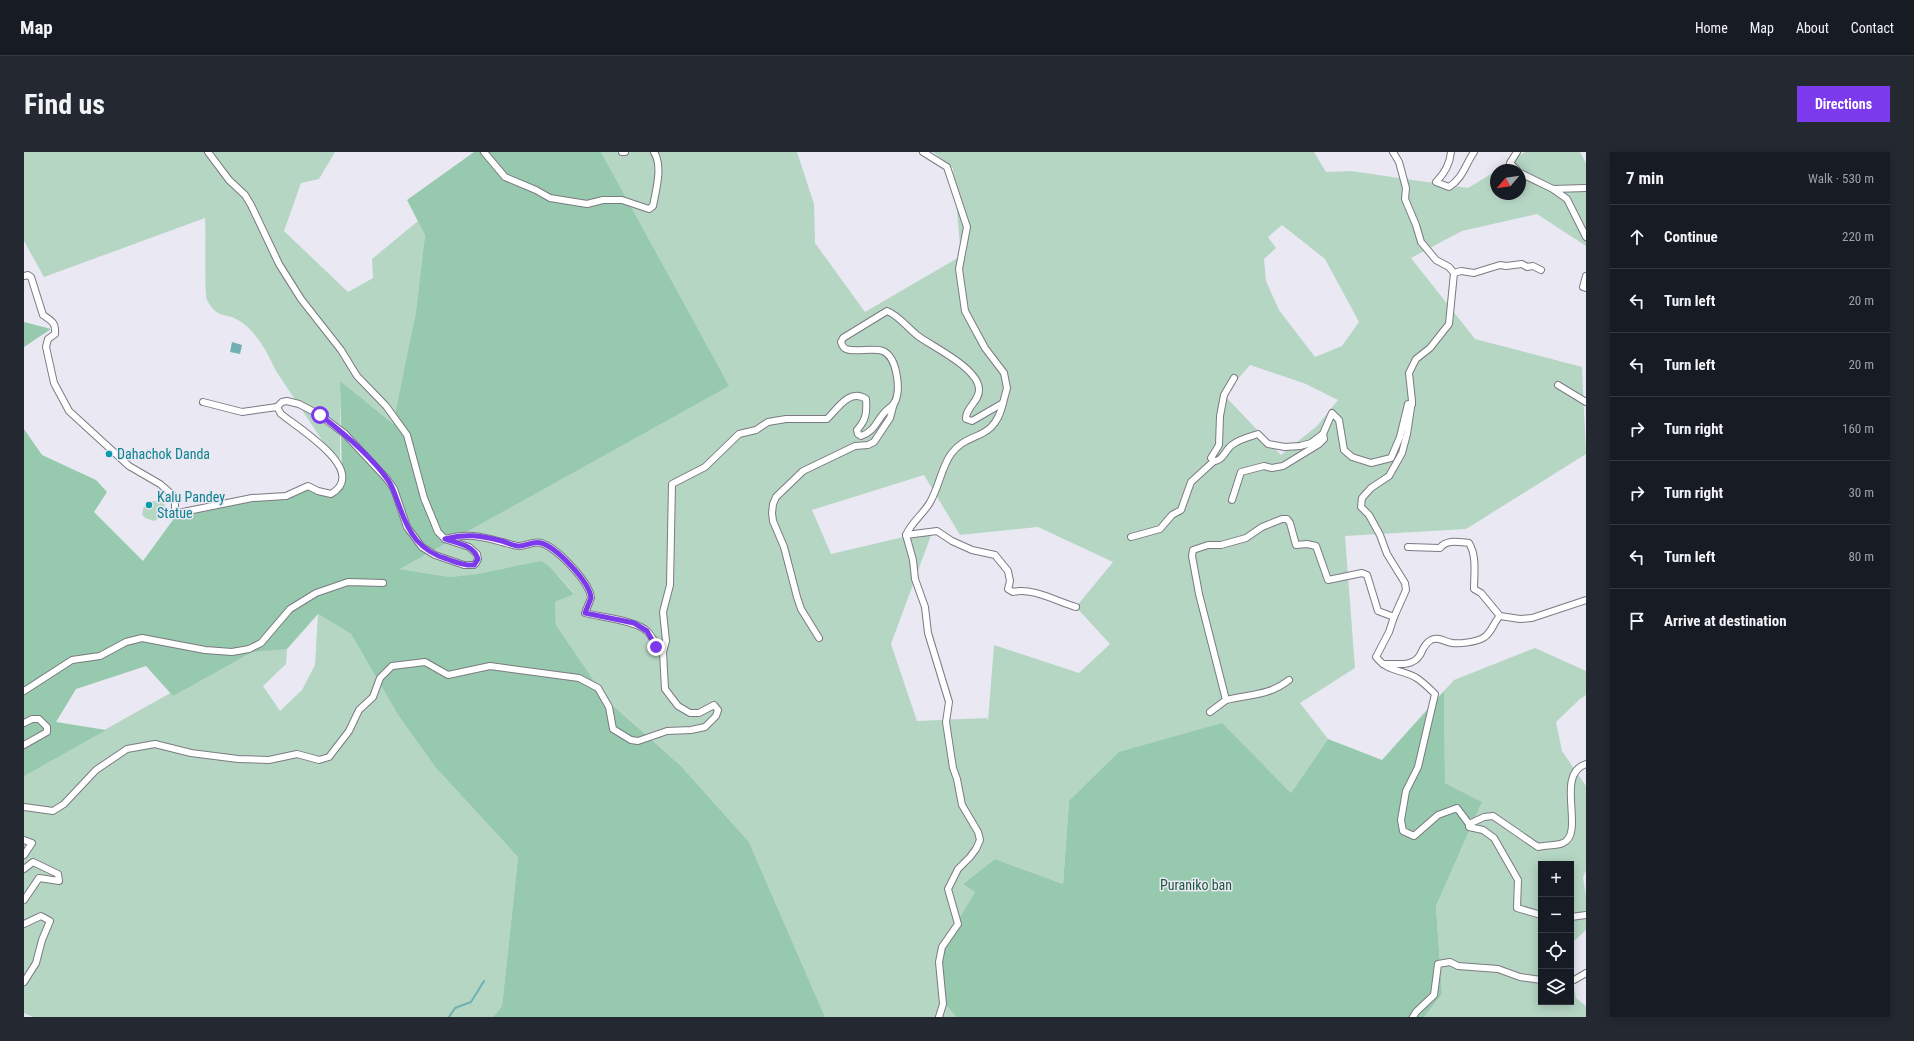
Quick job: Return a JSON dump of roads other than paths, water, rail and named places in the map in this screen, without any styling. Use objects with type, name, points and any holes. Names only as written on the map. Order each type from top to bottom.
[{"type":"street","points":[[203,402],[242,412],[278,407],[287,401],[299,404],[320,415],[345,434],[387,479],[394,489],[407,527],[422,547],[428,552],[464,564],[474,565],[476,563],[478,559],[477,554],[469,547],[445,539],[438,532],[424,498],[407,435],[386,406],[357,376],[341,350],[301,299],[279,264],[245,195],[229,180],[208,152]]},
{"type":"street","points":[[484,152],[505,177],[536,190],[550,198],[587,204],[603,200],[622,200],[649,209],[653,206],[658,177],[657,160],[654,152]]},
{"type":"street","points":[[923,152],[947,167],[955,195],[967,227],[959,269],[964,311],[985,348],[1004,374],[1007,388],[997,420],[989,429],[959,447],[952,453],[944,466],[943,475],[930,504],[906,535],[913,560],[915,579],[925,607],[928,633],[949,702],[946,722],[953,768],[957,779],[962,805],[978,832],[980,840],[970,858],[958,869],[948,889],[958,924],[942,948],[939,962],[943,1004],[939,1017]]},
{"type":"street","points":[[1393,152],[1406,188],[1405,199],[1416,225],[1421,242],[1436,260],[1449,267],[1454,273],[1449,324],[1430,348],[1416,359],[1409,373],[1412,404],[1408,434],[1402,453],[1388,476],[1371,488],[1362,498],[1361,507],[1369,515],[1388,554],[1405,583],[1406,590],[1389,632],[1376,657],[1381,664],[1395,672],[1414,677],[1434,694],[1418,767],[1406,791],[1401,820],[1403,830],[1414,836],[1438,815],[1457,808],[1469,824],[1469,827],[1483,830],[1494,838],[1518,880],[1516,894],[1517,908],[1538,914]]},
{"type":"street","points":[[1451,152],[1449,162],[1442,175],[1436,182],[1449,187],[1455,183],[1465,171],[1468,160],[1474,152]]},
{"type":"street","points":[[1511,164],[1510,163],[1517,152]]},
{"type":"street","points":[[1526,176],[1553,189],[1567,199],[1586,237]]},
{"type":"street","points":[[1553,189],[1586,188]]},
{"type":"street","points":[[1454,273],[1462,271],[1474,273],[1500,265],[1506,266],[1522,264],[1527,267],[1533,266],[1541,270]]},
{"type":"street","points":[[24,276],[28,275],[31,277],[43,315],[53,321],[55,326],[55,334],[48,339],[46,347],[54,383],[69,411],[129,466],[160,484],[172,494],[175,497],[175,510],[178,513],[252,498],[286,496],[308,486],[318,491],[331,494],[337,490],[342,483],[342,471],[336,459],[281,414],[278,407]]},
{"type":"street","points":[[1586,276],[1583,287],[1586,288]]},
{"type":"street","points":[[818,638],[801,609],[784,547],[773,521],[773,504],[776,497],[803,472],[854,446],[868,445],[874,442],[890,418],[895,402],[898,381],[889,355],[884,351],[873,349],[846,350],[842,347],[841,342],[843,338],[887,311],[893,313],[920,337],[957,360],[977,381],[979,389],[978,397],[967,412],[966,420],[972,421],[1003,403]]},
{"type":"street","points":[[1214,462],[1211,458],[1219,445],[1220,416],[1224,395],[1234,378]]},
{"type":"street","points":[[1558,385],[1586,402]]},
{"type":"street","points":[[24,807],[53,812],[64,804],[96,770],[112,758],[127,749],[155,744],[191,753],[238,759],[269,760],[297,754],[319,760],[329,757],[349,731],[360,710],[373,697],[380,678],[392,666],[409,663],[425,662],[448,675],[490,666],[579,678],[598,688],[609,707],[613,729],[630,740],[638,741],[667,731],[692,730],[705,727],[716,716],[718,710],[714,705],[699,713],[690,713],[678,706],[664,689],[663,652],[666,641],[663,612],[670,586],[672,484],[705,467],[739,434],[756,430],[768,422],[786,419],[827,419],[849,397],[855,395],[866,399],[867,414],[864,423],[857,430],[858,434],[861,436],[873,430],[883,413],[895,402]]},
{"type":"street","points":[[1232,500],[1241,472],[1264,466],[1272,468],[1283,466],[1319,444],[1324,439],[1323,434],[1332,413],[1339,420],[1344,450],[1352,457],[1371,463],[1391,458],[1400,437],[1406,409],[1408,404],[1412,404]]},
{"type":"street","points":[[1131,537],[1160,529],[1172,515],[1181,510],[1191,482],[1214,462],[1221,459],[1231,445],[1239,440],[1258,434],[1268,444],[1286,447],[1300,446],[1311,443],[1323,434]]},
{"type":"street","points":[[1226,700],[1199,594],[1192,556],[1193,550],[1208,545],[1221,545],[1246,538],[1262,527],[1282,519],[1287,519],[1290,523],[1296,545],[1307,544],[1316,546],[1328,580],[1362,573],[1367,575],[1378,611],[1394,617]]},
{"type":"street","points":[[906,535],[937,531],[952,541],[972,550],[995,555],[1008,571],[1010,581],[1008,590],[1013,592],[1020,590],[1051,597],[1061,603],[1076,607]]},
{"type":"street","points":[[445,539],[461,535],[475,535],[520,546],[528,543],[541,543],[574,569],[586,585],[591,598],[585,613],[634,623],[647,631],[656,647],[663,652]]},
{"type":"street","points":[[1408,547],[1440,548],[1442,544],[1447,542],[1469,543],[1473,549],[1474,558],[1474,590],[1481,593],[1500,616],[1520,619],[1532,618],[1586,600]]},
{"type":"street","points":[[24,690],[72,660],[100,656],[126,642],[142,638],[205,650],[232,652],[250,649],[261,643],[290,609],[316,593],[348,582],[383,583]]},
{"type":"street","points":[[1381,664],[1402,665],[1410,663],[1418,657],[1431,640],[1437,638],[1453,643],[1482,639],[1491,631],[1495,621],[1500,616]]},
{"type":"street","points":[[1210,712],[1226,700],[1265,693],[1279,688],[1289,680]]},
{"type":"street","points":[[24,723],[32,719],[39,719],[47,727],[47,732],[24,745]]},
{"type":"street","points":[[1469,824],[1484,817],[1493,816],[1538,847],[1564,843],[1572,835],[1574,822],[1572,778],[1581,765],[1586,764]]},
{"type":"street","points":[[24,840],[32,843],[24,855]]},
{"type":"street","points":[[24,869],[33,862],[58,874],[59,881],[39,878],[24,900]]},
{"type":"street","points":[[1574,917],[1586,915]]},
{"type":"street","points":[[24,924],[40,916],[50,921],[42,940],[36,962],[24,982]]},
{"type":"street","points":[[1413,1017],[1416,1012],[1434,995],[1438,964],[1450,962],[1458,966],[1498,969],[1520,977],[1538,980]]},
{"type":"street","points":[[1574,979],[1586,973]]},
{"type":"water","points":[[232,342],[242,345],[240,354],[230,352]]},
{"type":"waterway","points":[[449,1017],[455,1008],[471,1002],[484,981]]},
{"type":"place","name":"Dahachok Danda","points":[[109,454]]},
{"type":"place","name":"Kalu Pandey Statue","points":[[149,505]]},
{"type":"park label","name":"Puraniko ban","points":[[1196,885]]}]
